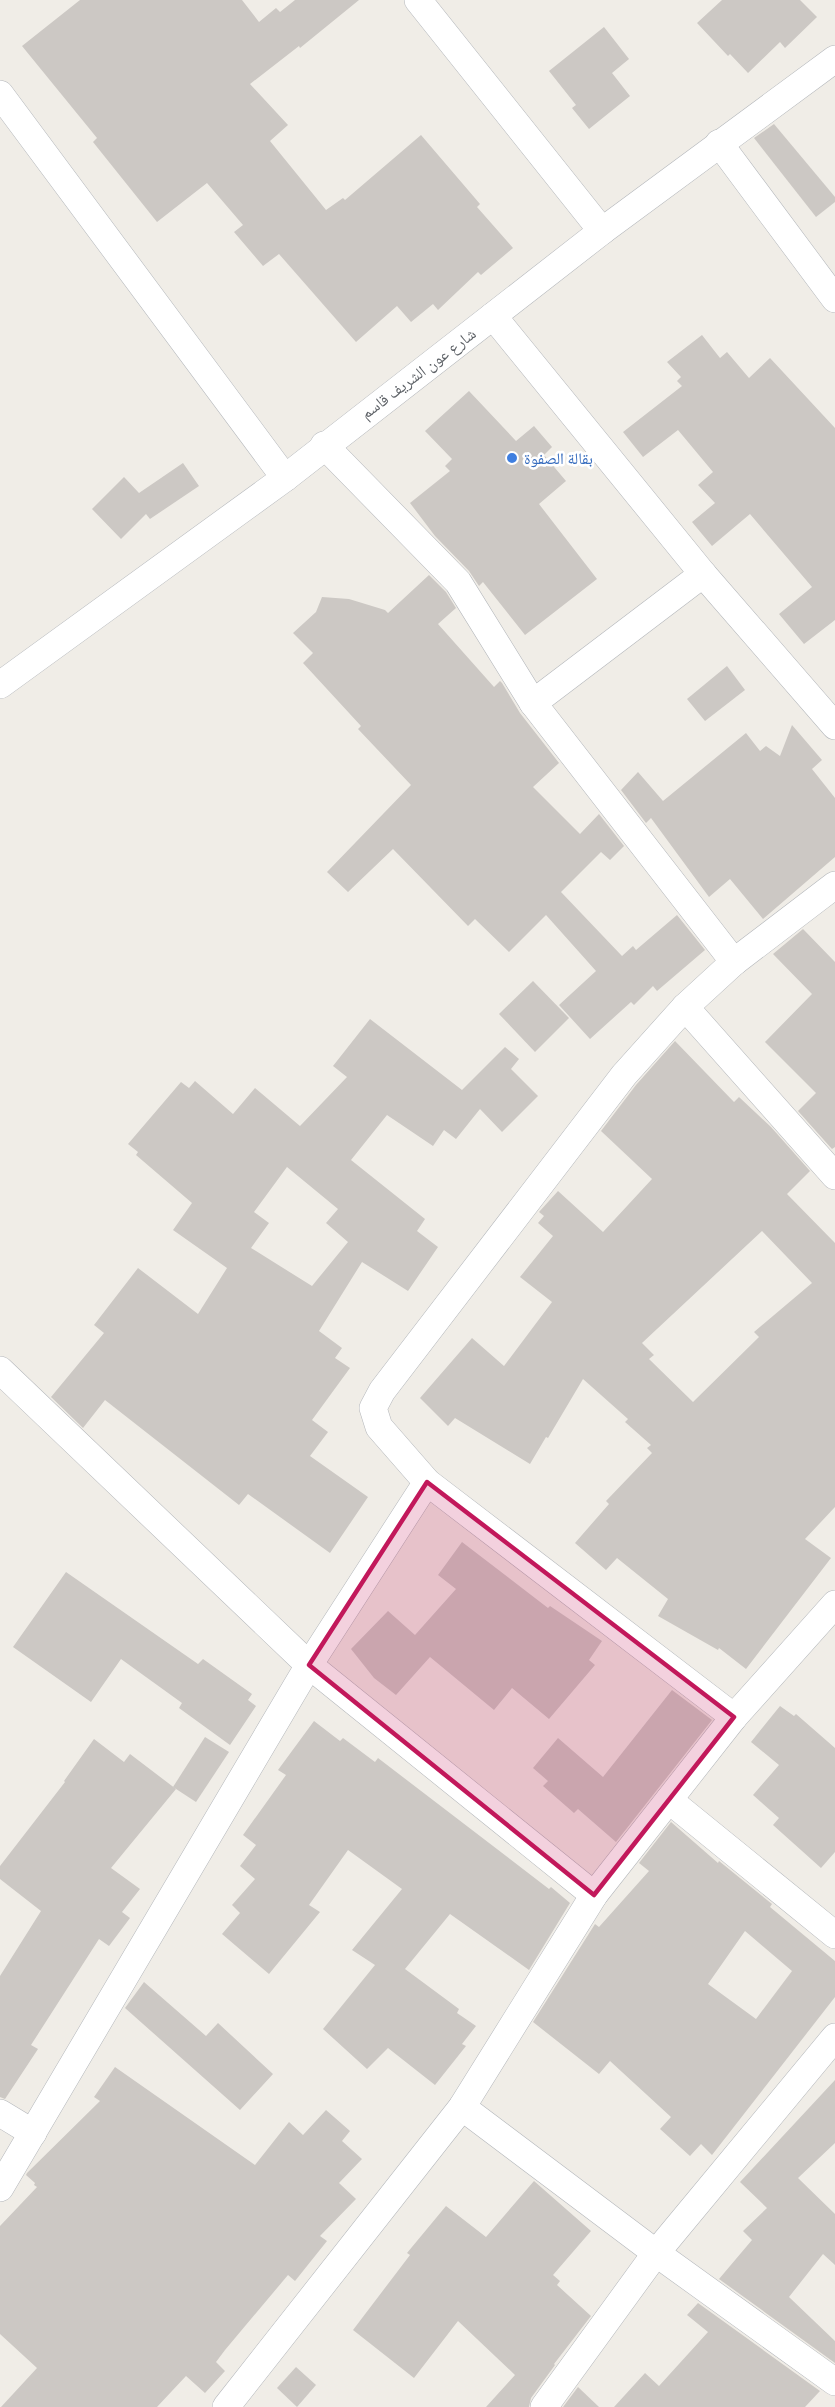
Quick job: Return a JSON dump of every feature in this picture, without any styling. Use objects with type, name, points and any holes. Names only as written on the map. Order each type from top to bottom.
[{"type":"street","points":[[418,0],[602,231]]},
{"type":"street","name":"شارع عون الشريف قاسم","points":[[0,685],[285,478],[324,445],[602,231],[835,59]]},
{"type":"street","points":[[0,94],[285,478]]},
{"type":"street","points":[[719,143],[835,299]]},
{"type":"street","points":[[493,316],[703,574],[835,726]]},
{"type":"street","points":[[324,445],[458,582],[533,703],[734,962]]},
{"type":"street","points":[[533,703],[703,574]]},
{"type":"street","points":[[734,1717],[427,1482],[379,1427],[373,1408],[382,1391],[624,1075],[685,1007],[734,962],[835,885]]},
{"type":"street","points":[[685,1007],[835,1176]]},
{"type":"street","points":[[0,1370],[309,1665],[594,1895]]},
{"type":"street","points":[[0,2188],[309,1665],[427,1482]]},
{"type":"street","points":[[226,2407],[462,2107],[594,1895],[734,1717],[835,1604]]},
{"type":"street","points":[[669,1800],[835,1935]]},
{"type":"street","points":[[544,2407],[656,2253],[835,2037]]},
{"type":"street","points":[[462,2107],[656,2253],[835,2382]]},
{"type":"street","points":[[0,2113],[33,2133]]},
{"type":"highlighted area","points":[[427,1482],[734,1717],[594,1895],[309,1665]]},
{"type":"building","points":[[80,0],[242,0],[259,22],[276,8],[280,12],[295,0],[359,0],[300,48],[299,46],[250,84],[288,125],[270,141],[326,210],[343,198],[345,200],[421,135],[480,204],[477,207],[513,248],[481,275],[478,272],[438,310],[433,304],[411,322],[397,306],[356,342],[279,254],[263,266],[234,232],[243,225],[207,183],[157,222],[93,142],[97,138],[22,46]]},
{"type":"building","points":[[722,0],[800,0],[817,17],[785,48],[780,42],[748,73],[730,54],[728,56],[697,23]]},
{"type":"building","points":[[604,27],[629,59],[612,73],[630,96],[589,129],[572,108],[576,105],[549,71]]},
{"type":"building","points":[[774,124],[835,197],[835,202],[816,217],[754,138]]},
{"type":"building","points":[[702,335],[720,358],[727,352],[749,378],[770,358],[835,428],[835,620],[804,644],[779,614],[812,587],[750,514],[712,546],[692,522],[715,503],[698,485],[713,472],[678,430],[643,457],[623,432],[682,386],[677,381],[681,377],[667,362]]},
{"type":"building","points":[[469,391],[516,441],[534,426],[552,447],[544,455],[566,481],[539,504],[597,579],[525,635],[483,582],[479,586],[469,571],[435,536],[410,503],[450,471],[445,466],[452,459],[425,431]]},
{"type":"building","points":[[183,463],[199,486],[150,519],[146,514],[121,539],[92,509],[124,477],[139,493]]},
{"type":"building","points":[[429,575],[446,592],[456,608],[438,624],[494,687],[500,681],[502,683],[520,713],[559,763],[533,787],[580,834],[599,814],[624,846],[610,860],[601,852],[561,892],[622,956],[633,946],[636,950],[677,915],[705,950],[657,991],[653,986],[634,1005],[631,1002],[590,1039],[559,1005],[596,971],[546,915],[509,952],[475,919],[468,926],[393,849],[348,892],[327,872],[411,785],[358,729],[361,726],[303,663],[313,653],[293,633],[316,612],[322,597],[349,599],[385,610],[388,613]]},
{"type":"building","points":[[727,666],[745,690],[705,721],[687,699]]},
{"type":"building","points":[[792,725],[822,760],[812,769],[835,798],[835,857],[763,919],[730,879],[709,897],[651,818],[646,823],[621,790],[638,772],[663,801],[746,733],[760,751],[766,746],[780,756]]},
{"type":"building","points":[[803,929],[835,962],[835,1147],[832,1149],[798,1111],[816,1093],[765,1042],[812,994],[773,954]]},
{"type":"building","points":[[533,981],[569,1018],[535,1052],[499,1014]]},
{"type":"building","points":[[370,1019],[462,1090],[505,1047],[519,1059],[511,1069],[538,1096],[502,1132],[480,1109],[456,1139],[444,1130],[433,1146],[387,1115],[351,1160],[425,1219],[417,1231],[438,1247],[408,1291],[362,1262],[319,1331],[342,1348],[335,1358],[350,1368],[312,1420],[328,1432],[310,1456],[368,1497],[330,1553],[248,1494],[239,1505],[105,1400],[83,1428],[51,1397],[104,1333],[94,1325],[138,1268],[198,1314],[227,1268],[173,1230],[192,1203],[136,1155],[138,1152],[128,1144],[181,1082],[189,1088],[195,1081],[233,1114],[255,1088],[300,1126],[347,1077],[333,1066]],"holes":[[[287,1167],[338,1209],[326,1223],[348,1242],[312,1286],[251,1248],[269,1223],[254,1212]]]},
{"type":"building","points":[[675,1041],[734,1102],[739,1097],[771,1127],[810,1171],[787,1194],[835,1243],[835,1507],[805,1539],[831,1558],[746,1669],[719,1648],[718,1650],[658,1616],[668,1599],[617,1558],[606,1570],[575,1543],[609,1504],[606,1501],[652,1453],[647,1448],[651,1445],[625,1422],[628,1419],[583,1379],[530,1464],[455,1418],[448,1426],[420,1398],[472,1338],[504,1366],[552,1302],[520,1277],[553,1236],[538,1223],[544,1216],[539,1212],[558,1191],[603,1232],[652,1179],[601,1131],[636,1085]],"holes":[[[762,1231],[812,1283],[754,1332],[759,1337],[693,1402],[649,1359],[654,1355],[642,1343]]]},
{"type":"building","points":[[462,1542],[548,1608],[550,1606],[602,1641],[589,1660],[595,1665],[549,1719],[512,1688],[494,1710],[430,1657],[396,1695],[374,1678],[351,1649],[388,1611],[415,1635],[456,1589],[438,1575]]},
{"type":"building","points":[[66,1572],[198,1664],[203,1659],[252,1694],[248,1700],[256,1706],[230,1745],[179,1708],[182,1703],[121,1659],[91,1702],[13,1647]]},
{"type":"building","points":[[672,1690],[712,1720],[616,1842],[578,1809],[574,1813],[543,1786],[548,1781],[533,1768],[558,1738],[603,1777]]},
{"type":"building","points":[[780,1706],[794,1716],[796,1714],[835,1748],[835,1852],[821,1868],[773,1825],[779,1818],[753,1795],[779,1765],[751,1742]]},
{"type":"building","points":[[314,1721],[340,1741],[343,1738],[375,1762],[378,1758],[570,1903],[529,1970],[450,1914],[405,1969],[459,2009],[457,2013],[476,2026],[462,2044],[466,2046],[435,2085],[388,2048],[367,2069],[323,2029],[375,1965],[352,1950],[402,1889],[348,1850],[309,1905],[320,1912],[269,1974],[222,1934],[240,1913],[232,1905],[255,1879],[240,1866],[256,1845],[243,1835],[286,1775],[278,1770]]},
{"type":"building","points":[[205,1737],[229,1752],[196,1802],[173,1787]]},
{"type":"building","points":[[94,1739],[124,1762],[130,1754],[176,1789],[111,1868],[140,1889],[122,1912],[130,1918],[109,1946],[99,1939],[31,2045],[38,2049],[5,2099],[0,2097],[0,1976],[41,1911],[0,1879],[0,1866],[65,1782]]},
{"type":"building","points":[[671,1822],[718,1863],[719,1861],[772,1904],[770,1907],[835,1961],[835,1997],[712,2155],[701,2144],[690,2156],[660,2129],[671,2117],[610,2061],[599,2074],[533,2022],[595,1924],[599,1927],[649,1871],[639,1863]],"holes":[[[745,1931],[792,1971],[756,2019],[708,1984]]]},
{"type":"building","points":[[144,1982],[206,2036],[218,2023],[273,2074],[240,2110],[125,2008]]},
{"type":"building","points":[[115,2067],[255,2165],[289,2122],[303,2135],[326,2110],[350,2131],[342,2141],[362,2159],[339,2183],[356,2199],[320,2236],[327,2241],[295,2281],[288,2275],[225,2350],[216,2362],[225,2371],[205,2393],[186,2376],[157,2407],[1,2407],[37,2368],[0,2334],[0,2226],[37,2187],[26,2175],[27,2173],[100,2101],[94,2097]]},
{"type":"building","points":[[835,2080],[835,2143],[798,2178],[835,2214],[835,2265],[823,2254],[789,2297],[835,2341],[835,2363],[719,2279],[752,2240],[743,2231],[767,2208],[740,2182]]},
{"type":"building","points":[[534,2181],[591,2231],[553,2275],[560,2281],[557,2285],[591,2316],[554,2364],[531,2398],[529,2407],[486,2407],[515,2375],[458,2321],[414,2378],[353,2330],[410,2255],[407,2253],[446,2206],[486,2237]]},
{"type":"building","points":[[698,2303],[820,2391],[805,2407],[614,2407],[645,2373],[659,2386],[708,2332],[687,2315]]},
{"type":"building","points":[[296,2367],[316,2385],[297,2407],[277,2388]]},
{"type":"building","points":[[578,2387],[599,2407],[563,2407]]},
{"type":"place","name":"بقالة الصفوة","points":[[512,458]]}]
